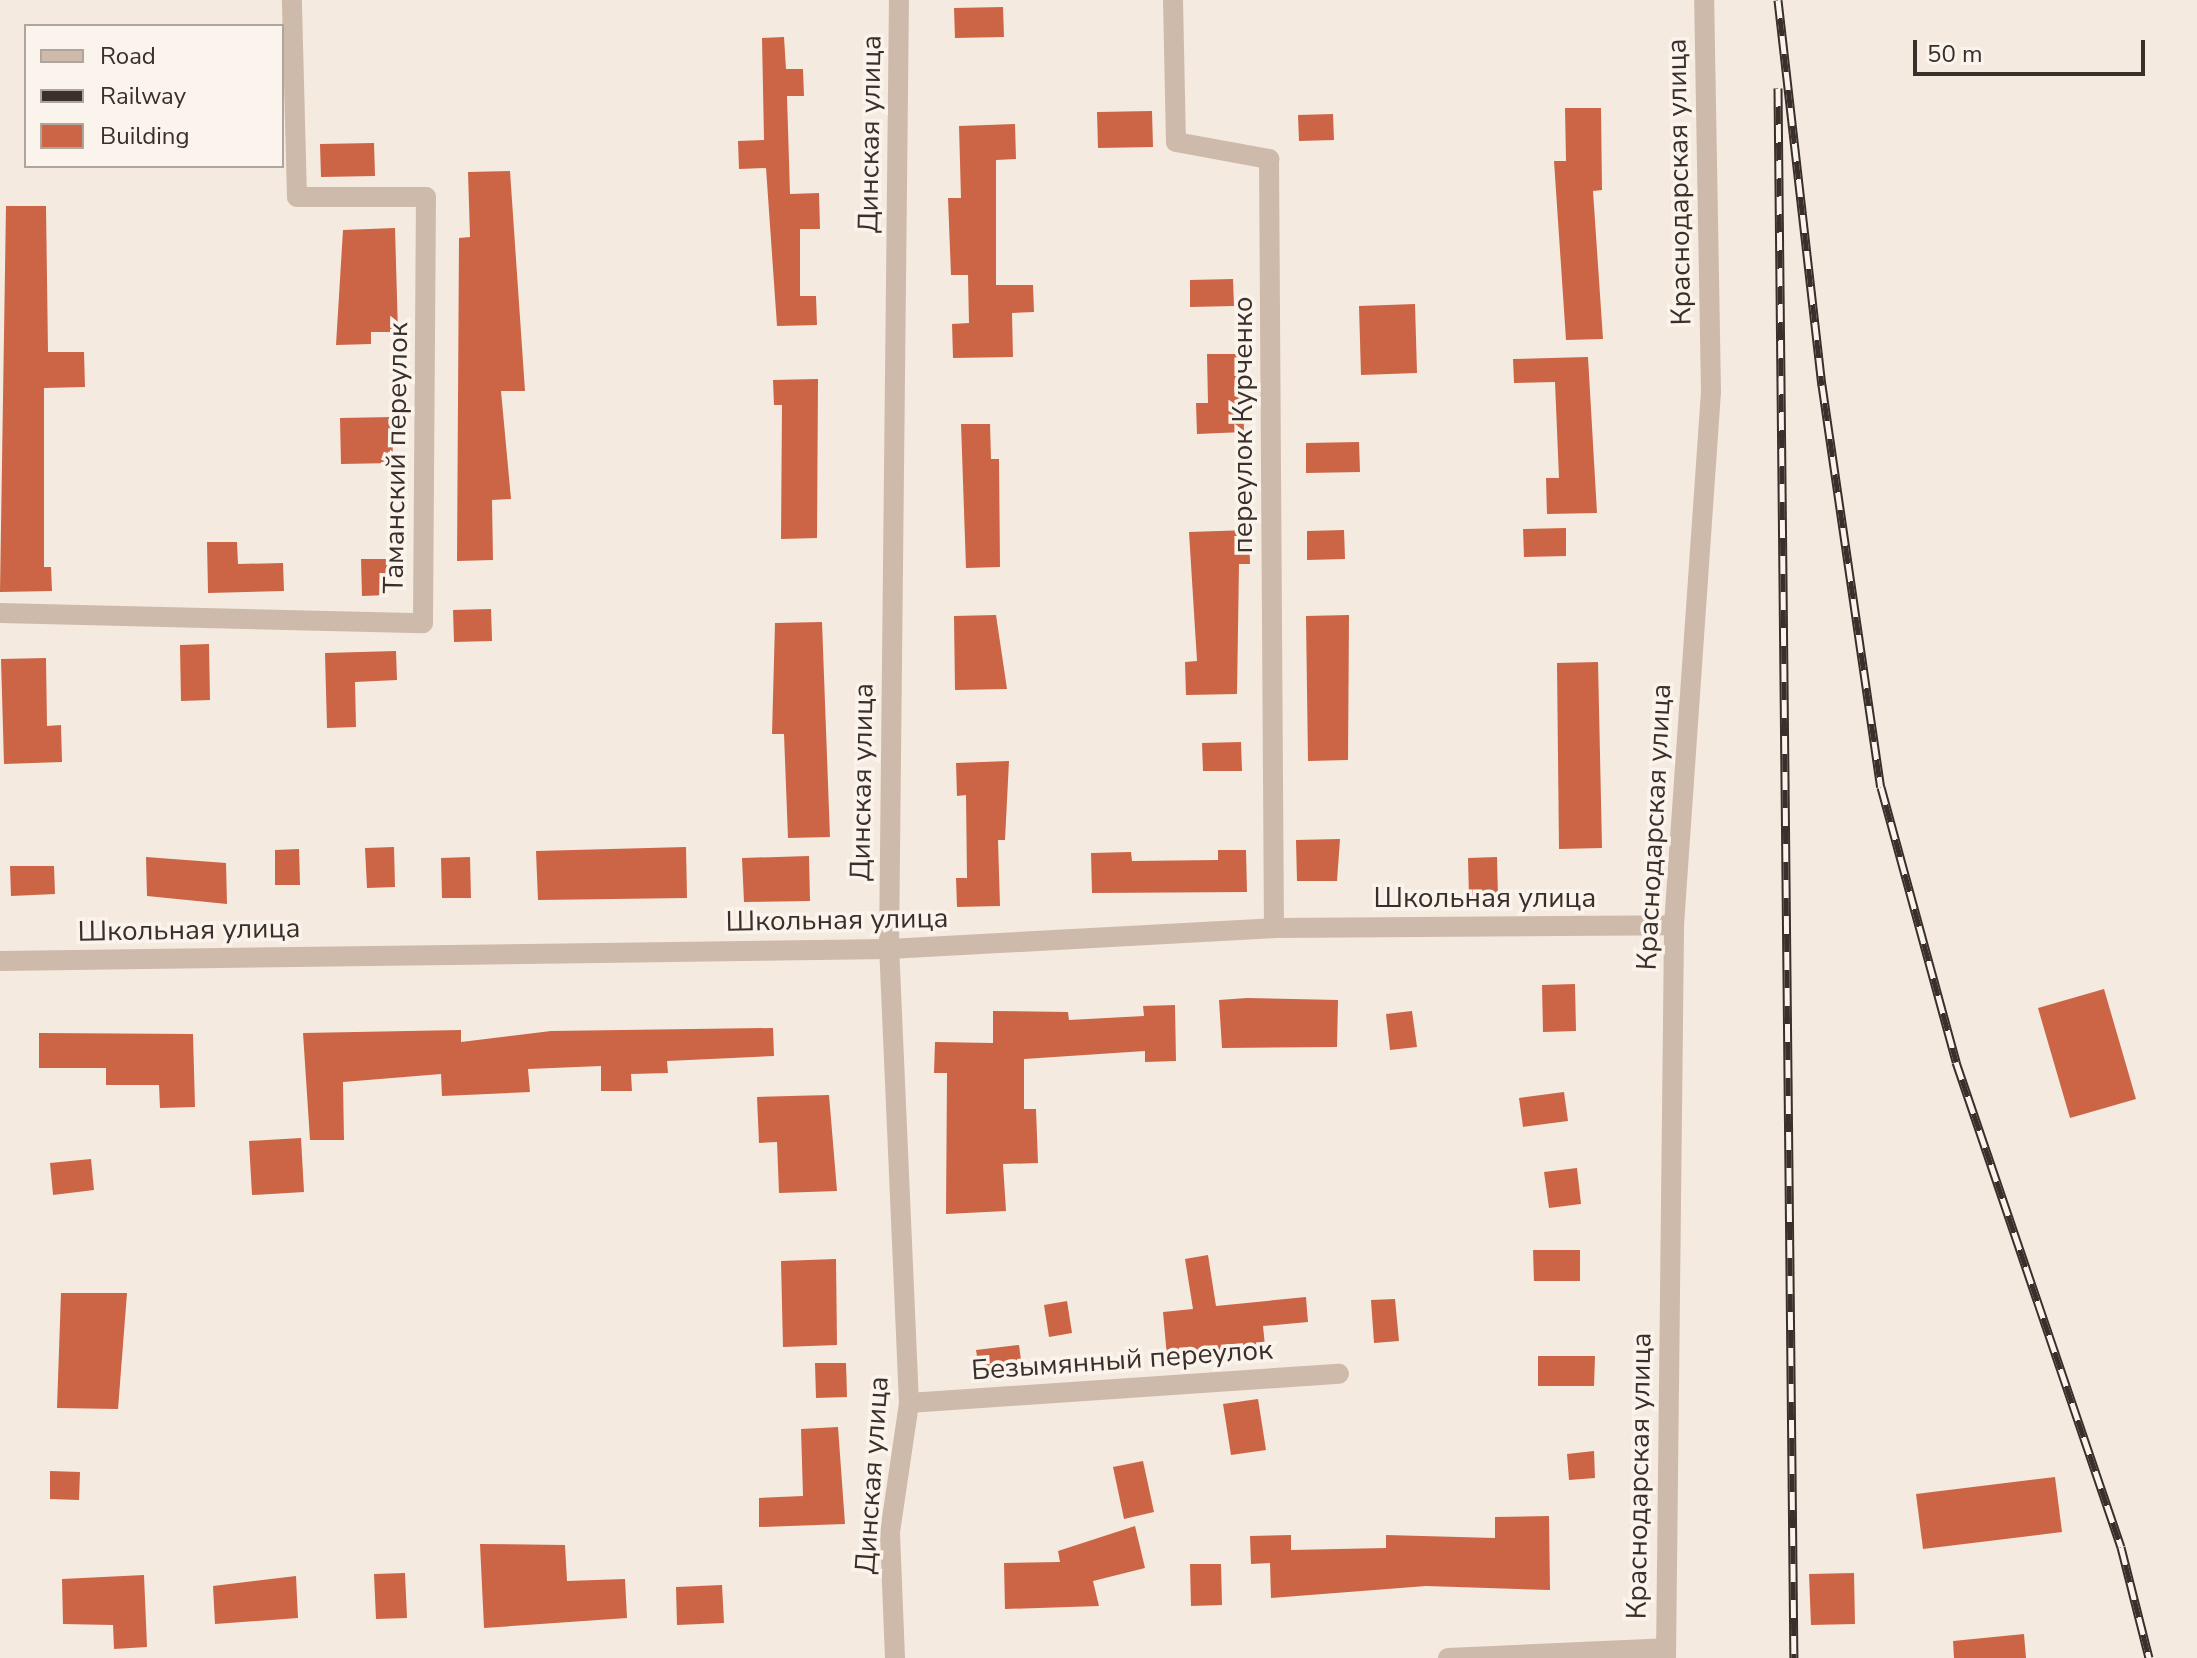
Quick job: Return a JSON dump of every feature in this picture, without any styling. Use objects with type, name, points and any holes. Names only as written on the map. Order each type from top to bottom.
[{"type":"street","name":"Таманский переулок","points":[[0,613],[423,623],[426,197],[297,197],[292,0]]},
{"type":"street","name":"Динская улица","points":[[895,1658],[890,1532],[909,1403],[889,949],[899,0]]},
{"type":"street","name":"переулок Курченко","points":[[1173,0],[1176,142],[1269,159],[1274,928]]},
{"type":"street","name":"Краснодарская улица","points":[[1665,1653],[1674,925],[1711,392],[1704,0]]},
{"type":"street","name":"Школьная улица","points":[[0,961],[889,949],[1274,928],[1674,925]]},
{"type":"street","name":"Безымянный переулок","points":[[909,1403],[1339,1374]]},
{"type":"street","points":[[1448,1658],[1665,1653]]},
{"type":"building","points":[[1003,7],[1004,37],[955,38],[954,8]]},
{"type":"building","points":[[784,37],[786,69],[803,69],[804,96],[787,96],[790,194],[819,193],[820,229],[800,229],[800,296],[816,296],[817,325],[777,326],[766,168],[739,169],[738,141],[764,140],[762,38]]},
{"type":"building","points":[[1565,108],[1601,108],[1602,190],[1593,191],[1603,339],[1566,340],[1554,161],[1566,161]]},
{"type":"building","points":[[1152,111],[1153,147],[1098,148],[1097,112]]},
{"type":"building","points":[[1333,114],[1334,140],[1299,141],[1298,115]]},
{"type":"building","points":[[1015,124],[1016,159],[996,160],[996,285],[1033,285],[1034,312],[1012,313],[1013,357],[953,358],[952,324],[969,323],[968,275],[951,275],[948,198],[961,198],[959,126]]},
{"type":"building","points":[[374,143],[375,176],[321,177],[320,144]]},
{"type":"building","points":[[510,171],[525,391],[501,391],[511,499],[492,500],[493,560],[457,561],[459,238],[470,237],[468,172]]},
{"type":"building","points":[[6,206],[46,206],[48,352],[84,352],[85,387],[44,388],[44,567],[51,567],[52,591],[0,592]]},
{"type":"building","points":[[395,228],[398,332],[371,332],[371,344],[336,345],[343,230]]},
{"type":"building","points":[[1233,279],[1234,306],[1190,307],[1190,280]]},
{"type":"building","points":[[1415,304],[1417,373],[1361,375],[1359,306]]},
{"type":"building","points":[[1207,354],[1242,354],[1244,432],[1197,434],[1196,403],[1208,403]]},
{"type":"building","points":[[1588,357],[1597,513],[1547,514],[1546,478],[1559,478],[1555,382],[1514,383],[1513,359]]},
{"type":"building","points":[[818,379],[817,538],[781,539],[782,405],[774,405],[773,380]]},
{"type":"building","points":[[392,417],[393,463],[341,464],[340,418]]},
{"type":"building","points":[[961,424],[990,424],[991,459],[999,459],[1000,567],[966,568]]},
{"type":"building","points":[[1359,442],[1360,472],[1306,473],[1306,443]]},
{"type":"building","points":[[1566,528],[1566,556],[1524,557],[1523,529]]},
{"type":"building","points":[[1249,530],[1250,564],[1239,564],[1237,694],[1186,695],[1185,662],[1197,661],[1189,532]]},
{"type":"building","points":[[1344,530],[1345,559],[1307,560],[1307,531]]},
{"type":"building","points":[[207,542],[237,542],[238,564],[283,563],[284,591],[208,593]]},
{"type":"building","points":[[361,559],[387,559],[388,595],[362,596]]},
{"type":"building","points":[[491,609],[492,641],[454,642],[453,610]]},
{"type":"building","points":[[996,615],[1007,689],[955,690],[954,616]]},
{"type":"building","points":[[1349,615],[1348,760],[1308,761],[1306,616]]},
{"type":"building","points":[[822,622],[830,837],[788,838],[784,734],[772,734],[775,623]]},
{"type":"building","points":[[209,644],[210,700],[181,701],[180,645]]},
{"type":"building","points":[[396,651],[397,680],[355,682],[356,727],[327,728],[325,653]]},
{"type":"building","points":[[46,658],[47,726],[61,725],[62,762],[4,764],[1,659]]},
{"type":"building","points":[[1598,662],[1602,848],[1559,849],[1557,663]]},
{"type":"building","points":[[1241,742],[1242,771],[1203,771],[1202,743]]},
{"type":"building","points":[[1009,761],[1005,840],[998,840],[1000,906],[957,907],[956,878],[967,878],[966,795],[957,796],[956,763]]},
{"type":"building","points":[[1340,839],[1337,881],[1297,881],[1296,840]]},
{"type":"building","points":[[394,847],[395,887],[367,888],[365,848]]},
{"type":"building","points":[[686,847],[687,898],[538,900],[536,851]]},
{"type":"building","points":[[299,849],[300,885],[275,885],[275,850]]},
{"type":"building","points":[[1218,850],[1246,850],[1247,892],[1092,893],[1091,853],[1131,852],[1132,861],[1218,860]]},
{"type":"building","points":[[809,856],[810,901],[744,902],[742,858]]},
{"type":"building","points":[[146,857],[226,863],[227,904],[147,896]]},
{"type":"building","points":[[470,857],[471,898],[442,898],[441,858]]},
{"type":"building","points":[[1497,857],[1498,897],[1469,898],[1468,858]]},
{"type":"building","points":[[10,866],[54,866],[55,894],[11,896]]},
{"type":"building","points":[[1575,984],[1576,1031],[1543,1032],[1542,985]]},
{"type":"building","points":[[2104,989],[2136,1099],[2070,1118],[2038,1008]]},
{"type":"building","points":[[1219,1000],[1338,1000],[1337,1047],[1222,1048]]},
{"type":"building","points":[[1175,1005],[1176,1061],[1145,1062],[1145,1051],[1024,1059],[1024,1109],[1036,1109],[1038,1163],[1003,1164],[1006,1211],[946,1214],[947,1073],[934,1073],[935,1042],[993,1043],[993,1011],[1068,1012],[1069,1020],[1144,1016],[1143,1006]]},
{"type":"building","points":[[1412,1011],[1417,1047],[1390,1050],[1386,1014]]},
{"type":"building","points":[[773,1028],[774,1056],[667,1061],[668,1073],[631,1074],[632,1091],[601,1091],[601,1066],[528,1069],[530,1092],[442,1096],[441,1074],[343,1082],[344,1140],[310,1140],[303,1033],[461,1030],[461,1042],[551,1031]]},
{"type":"building","points":[[39,1033],[193,1034],[195,1107],[160,1108],[159,1085],[106,1085],[106,1068],[39,1068]]},
{"type":"building","points":[[1564,1092],[1568,1121],[1523,1127],[1519,1098]]},
{"type":"building","points":[[829,1095],[837,1191],[779,1193],[777,1142],[759,1143],[757,1097]]},
{"type":"building","points":[[301,1138],[304,1192],[252,1195],[249,1141]]},
{"type":"building","points":[[91,1159],[94,1190],[53,1195],[50,1163]]},
{"type":"building","points":[[1577,1168],[1581,1204],[1549,1208],[1544,1172]]},
{"type":"building","points":[[1533,1250],[1580,1250],[1580,1281],[1534,1281]]},
{"type":"building","points":[[1208,1255],[1216,1306],[1306,1297],[1308,1322],[1263,1326],[1265,1346],[1167,1357],[1163,1312],[1193,1309],[1185,1259]]},
{"type":"building","points":[[836,1259],[837,1345],[783,1347],[781,1261]]},
{"type":"building","points":[[61,1293],[127,1293],[118,1409],[57,1408]]},
{"type":"building","points":[[1395,1299],[1399,1341],[1374,1343],[1371,1300]]},
{"type":"building","points":[[1067,1301],[1072,1333],[1049,1337],[1044,1305]]},
{"type":"building","points":[[1019,1345],[1023,1375],[981,1380],[976,1350]]},
{"type":"building","points":[[1538,1356],[1595,1356],[1594,1386],[1538,1386]]},
{"type":"building","points":[[815,1363],[846,1363],[847,1397],[816,1398]]},
{"type":"building","points":[[1258,1399],[1266,1450],[1231,1455],[1223,1404]]},
{"type":"building","points":[[838,1427],[845,1524],[759,1527],[759,1498],[803,1496],[801,1429]]},
{"type":"building","points":[[1594,1451],[1595,1478],[1569,1480],[1567,1454]]},
{"type":"building","points":[[1143,1461],[1154,1512],[1124,1519],[1113,1467]]},
{"type":"building","points":[[50,1471],[80,1472],[79,1500],[50,1499]]},
{"type":"building","points":[[2055,1477],[2062,1532],[1923,1549],[1916,1494]]},
{"type":"building","points":[[1549,1516],[1550,1590],[1426,1586],[1271,1598],[1270,1563],[1251,1564],[1250,1536],[1291,1535],[1291,1550],[1386,1548],[1386,1535],[1495,1538],[1495,1517]]},
{"type":"building","points":[[1135,1526],[1145,1568],[1093,1581],[1099,1606],[1005,1609],[1004,1563],[1060,1562],[1058,1551]]},
{"type":"building","points":[[480,1544],[565,1545],[567,1581],[625,1579],[627,1618],[484,1628]]},
{"type":"building","points":[[1190,1564],[1221,1564],[1222,1605],[1191,1606]]},
{"type":"building","points":[[405,1573],[407,1618],[376,1619],[374,1574]]},
{"type":"building","points":[[1854,1573],[1855,1624],[1811,1625],[1809,1574]]},
{"type":"building","points":[[144,1575],[147,1647],[114,1649],[113,1625],[63,1624],[62,1579]]},
{"type":"building","points":[[296,1576],[298,1618],[215,1624],[213,1586]]},
{"type":"building","points":[[722,1585],[724,1623],[677,1625],[676,1587]]},
{"type":"building","points":[[2024,1634],[2026,1658],[1954,1658],[1953,1641]]},
{"type":"railway","points":[[1778,0],[1822,385],[1881,787],[1956,1062],[2121,1547],[2149,1658]]},
{"type":"railway","points":[[1778,88],[1794,1658]]}]
